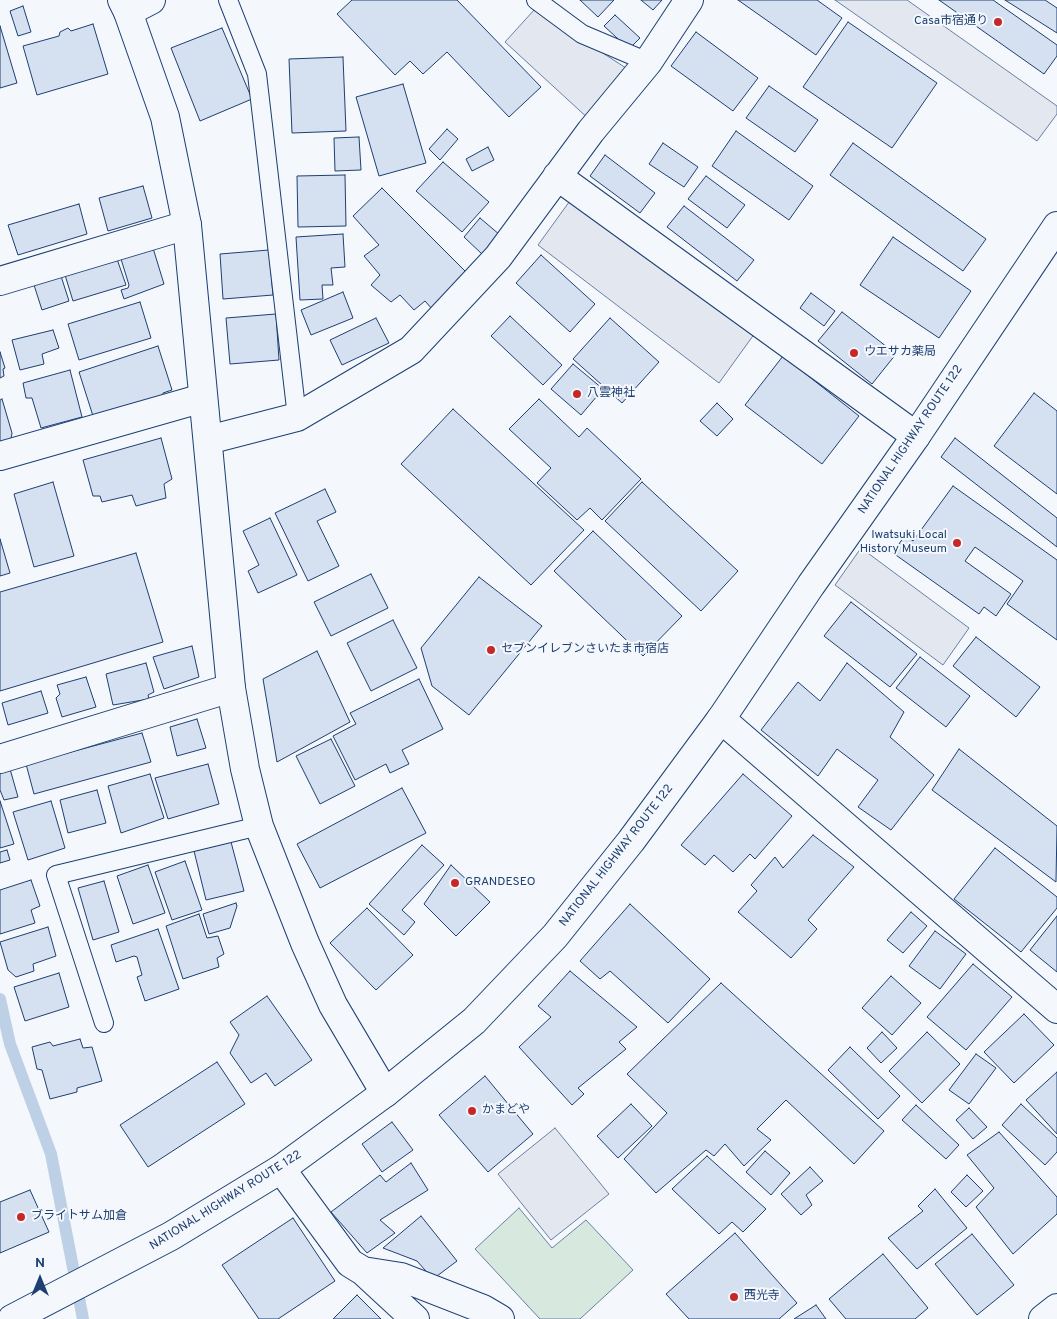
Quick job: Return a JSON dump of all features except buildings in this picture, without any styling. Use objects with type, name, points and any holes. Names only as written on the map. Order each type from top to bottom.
[{"type":"main road","points":[[208,440],[297,417],[411,350],[498,257],[591,131],[648,62],[689,0]]},
{"type":"main road","points":[[134,4],[165,117],[187,225],[231,688],[245,769],[259,826],[305,943],[333,1005],[385,1093]]},
{"type":"main road","points":[[557,176],[916,436]]},
{"type":"main road","points":[[0,282],[187,225]]},
{"type":"main road","name":"NATIONAL HIGHWAY ROUTE 122","points":[[12,1319],[171,1236],[281,1169],[385,1093],[474,1021],[555,936],[631,841],[721,719],[916,436],[1057,226]]},
{"type":"main road","points":[[0,456],[204,398]]},
{"type":"main road","points":[[0,759],[231,688]]},
{"type":"main road","points":[[721,719],[1057,1009]]},
{"type":"main road","points":[[281,1169],[350,1262],[363,1271],[415,1319]]},
{"type":"main road","points":[[363,1271],[401,1277],[483,1309],[500,1319]]},
{"type":"main road","points":[[1043,1319],[1057,1308]]},
{"type":"lane","points":[[228,0],[257,74],[297,417]]},
{"type":"lane","points":[[536,0],[582,34],[648,62]]},
{"type":"lane","points":[[104,1023],[56,875],[259,826]]},
{"type":"shaded area","points":[[835,0],[907,0],[1057,106],[1057,114],[1037,141]]},
{"type":"shaded area","points":[[535,9],[629,70],[591,121],[505,42]]},
{"type":"shaded area","points":[[572,198],[755,333],[719,383],[538,245]]},
{"type":"shaded area","points":[[861,548],[969,628],[943,665],[835,585]]},
{"type":"shaded area","points":[[555,1128],[609,1194],[551,1240],[498,1174]]},
{"type":"shaded area","points":[[519,1208],[552,1248],[586,1220],[633,1270],[580,1319],[540,1319],[475,1249]]},
{"type":"waterway","points":[[0,999],[10,1044],[51,1154],[83,1319]]},
{"type":"place","name":"Casa市宿通り","points":[[998,22]]},
{"type":"place","name":"ウエサカ薬局","points":[[854,353]]},
{"type":"place","name":"八雲神社","points":[[577,394]]},
{"type":"place","name":"Iwatsuki Local History Museum","points":[[957,543]]},
{"type":"place","name":"セブンイレブンさいたま市宿店","points":[[491,650]]},
{"type":"place","name":"GRANDESEO","points":[[455,883]]},
{"type":"place","name":"かまどや","points":[[472,1111]]},
{"type":"place","name":"ブライトサム加倉","points":[[21,1217]]},
{"type":"place","name":"西光寺","points":[[734,1297]]}]
